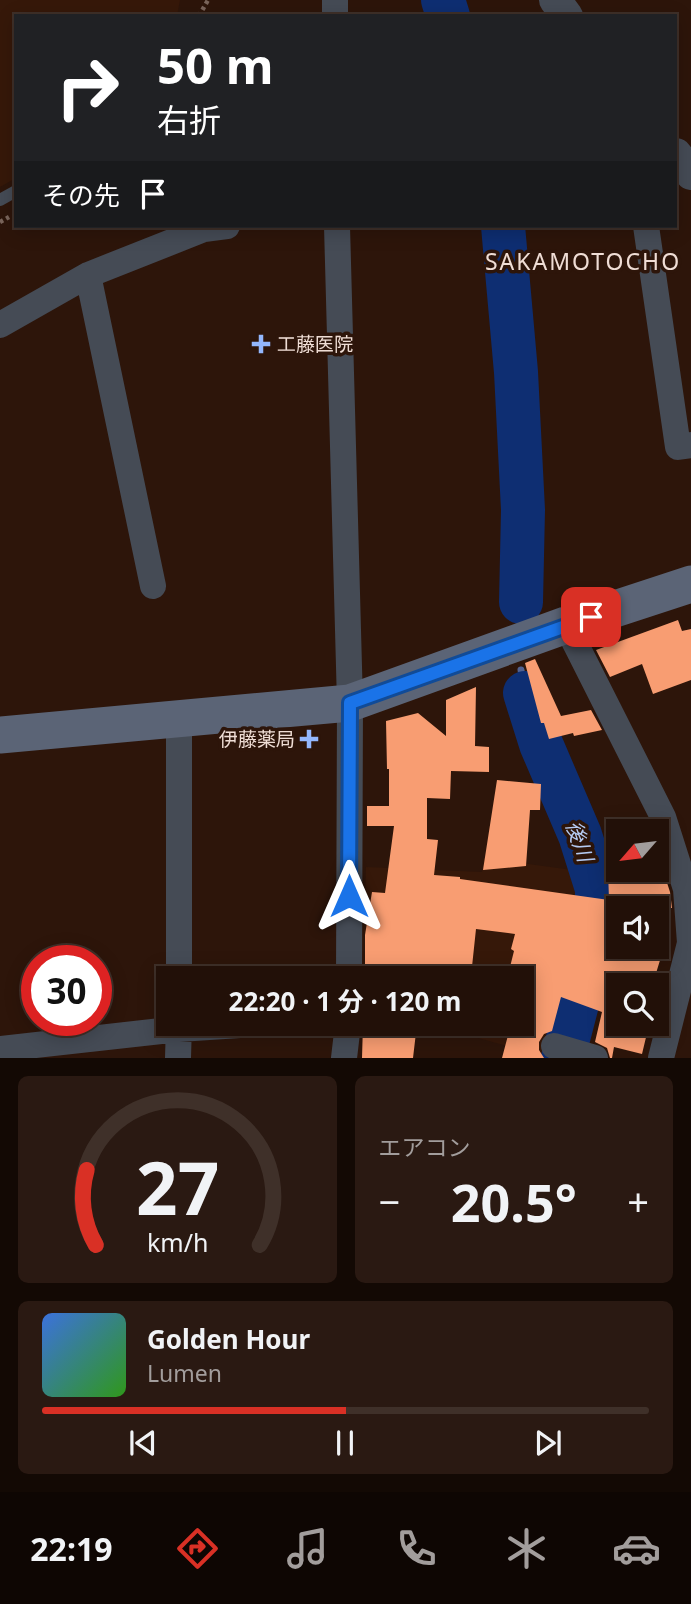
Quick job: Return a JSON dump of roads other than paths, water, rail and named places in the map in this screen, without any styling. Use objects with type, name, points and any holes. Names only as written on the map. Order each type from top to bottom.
[{"type":"main road","points":[[0,736],[350,703],[566,625],[691,584]]},
{"type":"street","points":[[0,325],[89,275],[212,228]]},
{"type":"street","points":[[337,228],[350,703],[349,966]]},
{"type":"street","points":[[646,228],[678,447],[691,445]]},
{"type":"street","points":[[89,275],[153,586]]},
{"type":"street","points":[[566,625],[663,817],[686,888],[690,943],[661,1058]]},
{"type":"street","points":[[179,719],[179,966]]},
{"type":"street","points":[[0,1049],[156,1029]]},
{"type":"street","points":[[178,1058],[179,1036]]},
{"type":"street","points":[[344,1058],[347,1036]]},
{"type":"street","points":[[554,1046],[588,1056]]},
{"type":"waterway","name":"後川","points":[[443,0],[447,14]]},
{"type":"waterway","name":"後川","points":[[503,228],[516,372],[523,510],[521,602]]},
{"type":"waterway","name":"後川","points":[[521,602],[521,624]]},
{"type":"waterway","name":"後川","points":[[521,670],[525,693]]},
{"type":"waterway","name":"後川","points":[[525,693],[541,744],[580,835],[597,889],[597,920],[563,1058]]},
{"type":"place","name":"工藤医院","points":[[261,344]]},
{"type":"place","name":"伊藤薬局","points":[[309,739]]},
{"type":"district","name":"SAKAMOTOCHO","points":[[583,261]]}]
